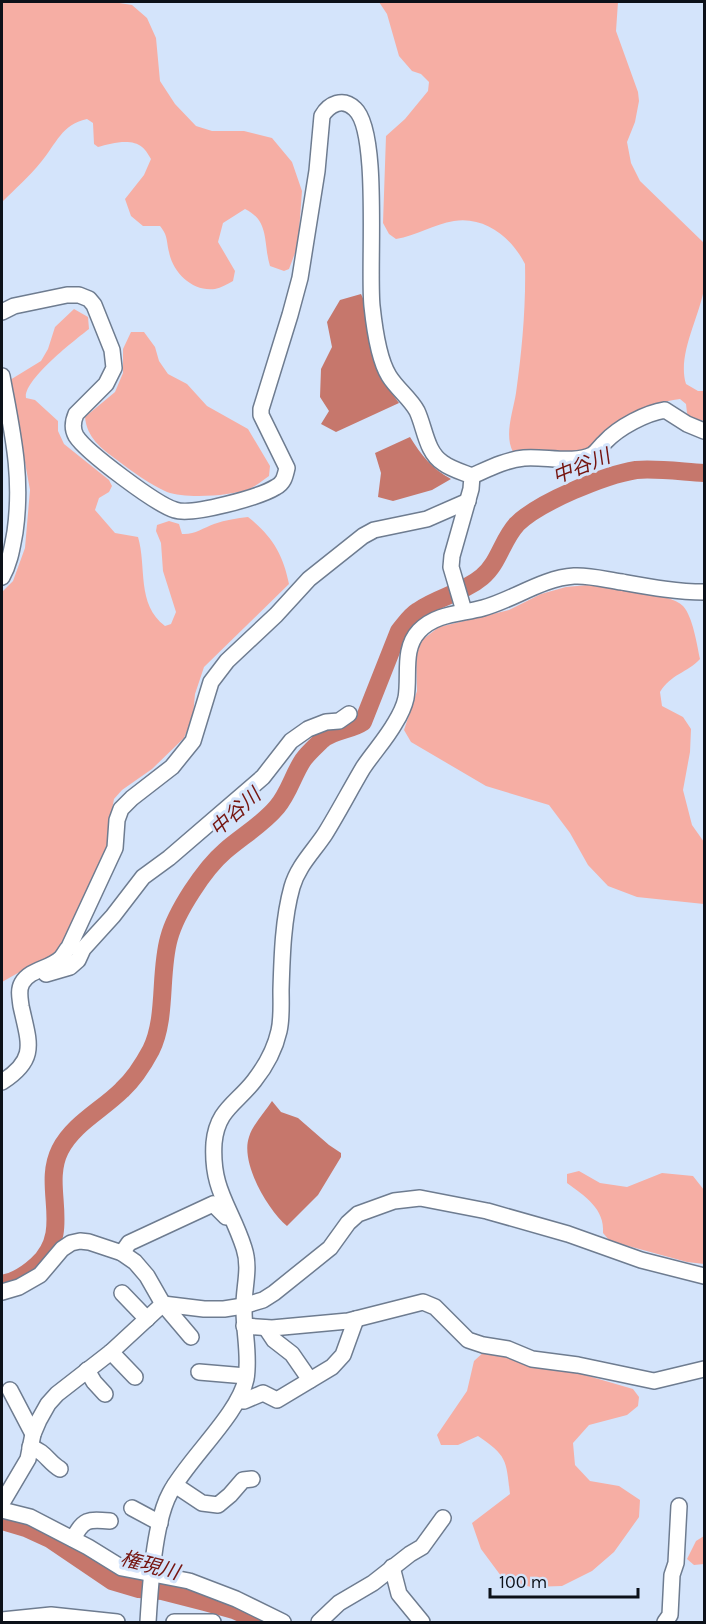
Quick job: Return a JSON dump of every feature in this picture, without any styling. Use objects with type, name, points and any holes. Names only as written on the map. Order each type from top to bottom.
[{"type":"street","points":[[2,312],[14,306],[67,295],[79,295],[89,299],[94,305],[112,350],[114,368],[106,384],[76,414],[73,420],[75,435],[107,465],[158,503],[176,511],[195,511],[235,502],[276,487],[282,482],[286,468],[261,415],[262,402],[279,354],[300,278],[317,171],[322,116],[327,108],[340,102],[349,104],[361,116],[370,162],[372,305],[385,370],[417,411],[434,456],[443,464],[472,476],[512,459],[591,456],[605,441],[633,422],[652,412],[665,410],[687,424],[705,431]]},
{"type":"street","points":[[2,376],[16,452],[19,502],[12,550],[2,577]]},
{"type":"street","points":[[463,605],[454,583],[451,567],[471,489],[472,476]]},
{"type":"street","points":[[2,1082],[20,1070],[27,1055],[27,1037],[20,997],[22,981],[32,973],[60,959],[69,947],[115,848],[117,820],[122,809],[132,798],[172,767],[193,741],[211,681],[227,661],[276,615],[309,579],[363,536],[375,530],[428,519],[468,501]]},
{"type":"street","points":[[148,1623],[149,1597],[162,1509],[175,1485],[238,1400],[246,1376],[247,1351],[243,1306],[248,1272],[247,1260],[218,1184],[214,1164],[217,1127],[221,1116],[253,1083],[264,1066],[278,1032],[285,939],[295,878],[327,830],[365,764],[402,710],[406,698],[407,661],[413,640],[419,631],[429,624],[463,605],[479,609],[547,583],[574,576],[669,590],[705,592]]},
{"type":"street","points":[[22,981],[70,967],[78,960],[83,949],[113,916],[143,877],[169,858],[263,777],[291,741],[308,729],[326,722],[339,721],[349,714]]},
{"type":"street","points":[[2,1503],[28,1459],[39,1420],[57,1394],[111,1352],[163,1304],[204,1309],[243,1306],[263,1300],[330,1248],[358,1214],[393,1201],[420,1198],[487,1211],[568,1234],[641,1260],[705,1276]]},
{"type":"street","points":[[122,1253],[132,1241],[213,1204],[225,1217],[230,1216]]},
{"type":"street","points":[[2,1292],[19,1287],[40,1275],[70,1243],[89,1242],[122,1253],[135,1262],[147,1276],[163,1304],[191,1337]]},
{"type":"street","points":[[122,1293],[147,1318]]},
{"type":"street","points":[[244,1326],[266,1328],[356,1319],[423,1302],[435,1307],[468,1340],[508,1349],[532,1359],[578,1365],[654,1381],[705,1369]]},
{"type":"street","points":[[238,1400],[244,1401],[263,1393],[277,1400],[332,1367],[343,1354],[356,1319]]},
{"type":"street","points":[[266,1328],[274,1340],[292,1354],[310,1380]]},
{"type":"street","points":[[111,1352],[135,1377]]},
{"type":"street","points":[[87,1370],[105,1394]]},
{"type":"street","points":[[199,1372],[246,1376]]},
{"type":"street","points":[[10,1390],[32,1440],[53,1465],[60,1469]]},
{"type":"street","points":[[175,1485],[201,1503],[218,1505],[243,1480],[252,1479]]},
{"type":"street","points":[[665,1623],[670,1615],[672,1575],[676,1563],[678,1506]]},
{"type":"street","points":[[132,1508],[160,1523]]},
{"type":"street","points":[[2,1510],[30,1517],[122,1568],[152,1577],[189,1581],[213,1589],[283,1623]]},
{"type":"street","points":[[73,1539],[85,1522],[107,1518]]},
{"type":"street","points":[[319,1623],[339,1603],[373,1583],[422,1547],[443,1518]]},
{"type":"street","points":[[392,1567],[399,1594],[422,1623]]},
{"type":"street","points":[[2,1620],[51,1615],[117,1623]]},
{"type":"street","points":[[174,1623],[213,1623]]},
{"type":"shaded area","points":[[2,2],[113,2],[132,5],[147,18],[156,38],[160,81],[175,104],[196,126],[212,131],[244,131],[272,138],[292,162],[302,191],[298,245],[289,269],[284,271],[270,266],[262,226],[253,214],[245,209],[223,223],[218,242],[235,271],[233,281],[217,288],[207,289],[185,280],[171,260],[166,235],[160,226],[143,226],[131,216],[125,199],[144,175],[151,159],[138,144],[127,142],[98,147],[94,144],[93,123],[87,119],[65,130],[27,178],[2,202]]},
{"type":"shaded area","points":[[379,2],[618,2],[616,31],[638,92],[639,101],[635,122],[627,142],[631,163],[640,181],[704,243],[704,289],[684,361],[686,384],[698,391],[704,391],[704,419],[701,422],[691,420],[686,404],[680,399],[667,401],[644,412],[603,442],[585,452],[553,455],[513,452],[509,431],[522,345],[525,264],[505,238],[487,226],[476,222],[454,221],[396,239],[389,234],[383,223],[386,136],[405,119],[428,91],[429,82],[421,74],[412,71],[399,56],[387,14]]},
{"type":"shaded area","points":[[361,294],[366,307],[370,344],[375,361],[399,403],[336,432],[321,424],[329,411],[320,397],[321,369],[332,347],[327,322],[340,300]]},
{"type":"shaded area","points":[[74,309],[88,317],[89,329],[41,371],[27,390],[26,398],[35,400],[58,421],[58,431],[64,444],[109,480],[112,486],[109,492],[99,498],[95,510],[115,533],[138,537],[146,596],[156,617],[165,626],[171,624],[176,612],[163,571],[161,543],[156,531],[157,525],[169,521],[179,524],[182,534],[186,534],[223,521],[248,517],[264,531],[275,546],[289,584],[204,667],[195,694],[193,716],[184,738],[152,769],[122,790],[114,799],[111,815],[113,842],[92,892],[58,951],[51,957],[2,982],[2,592],[13,581],[25,548],[30,490],[10,380],[41,361],[48,349],[55,327]]},
{"type":"shaded area","points":[[131,332],[144,332],[155,347],[159,361],[168,374],[187,384],[207,406],[248,429],[270,466],[269,476],[249,489],[231,493],[208,496],[175,494],[160,489],[141,478],[100,447],[89,431],[85,417],[115,392],[123,373],[123,349]]},
{"type":"shaded area","points":[[410,437],[428,461],[451,479],[432,490],[393,501],[378,497],[381,473],[375,453]]},
{"type":"shaded area","points":[[588,585],[666,597],[683,606],[689,617],[700,659],[669,681],[660,692],[662,706],[683,717],[691,729],[690,752],[683,790],[692,825],[704,842],[704,904],[637,897],[608,886],[588,865],[570,833],[549,805],[486,786],[411,742],[404,730],[417,691],[416,655],[422,640],[439,627],[509,610],[541,594],[566,587]]},
{"type":"shaded area","points":[[272,1101],[281,1112],[298,1118],[341,1153],[341,1157],[318,1195],[287,1226],[264,1198],[248,1160],[247,1148],[251,1132]]},
{"type":"shaded area","points":[[579,1171],[600,1183],[627,1187],[662,1173],[693,1176],[704,1190],[704,1264],[687,1262],[610,1241],[603,1233],[603,1224],[597,1210],[587,1198],[567,1183],[567,1174]]},
{"type":"shaded area","points":[[486,1350],[633,1389],[639,1397],[638,1406],[627,1415],[589,1425],[573,1443],[575,1465],[590,1481],[619,1486],[640,1500],[639,1517],[614,1552],[592,1571],[562,1586],[531,1587],[504,1580],[481,1549],[472,1523],[510,1494],[503,1459],[495,1449],[478,1436],[458,1445],[441,1445],[437,1435],[467,1391],[474,1361]]},
{"type":"shaded area","points":[[704,1536],[704,1564],[694,1565],[687,1559],[696,1541]]},
{"type":"waterway","name":"中谷川","points":[[2,1284],[25,1275],[48,1252],[54,1238],[56,1224],[54,1179],[55,1164],[60,1150],[72,1132],[126,1086],[138,1072],[151,1050],[159,1024],[169,938],[192,892],[217,859],[277,807],[303,760],[322,740],[363,722],[399,631],[408,620],[426,606],[467,587],[482,577],[493,565],[517,524],[556,499],[607,477],[636,470],[704,473]]},
{"type":"waterway","name":"権現川","points":[[2,1521],[26,1528],[50,1539],[112,1581],[139,1589],[162,1591],[205,1602],[234,1610],[261,1622]]}]
